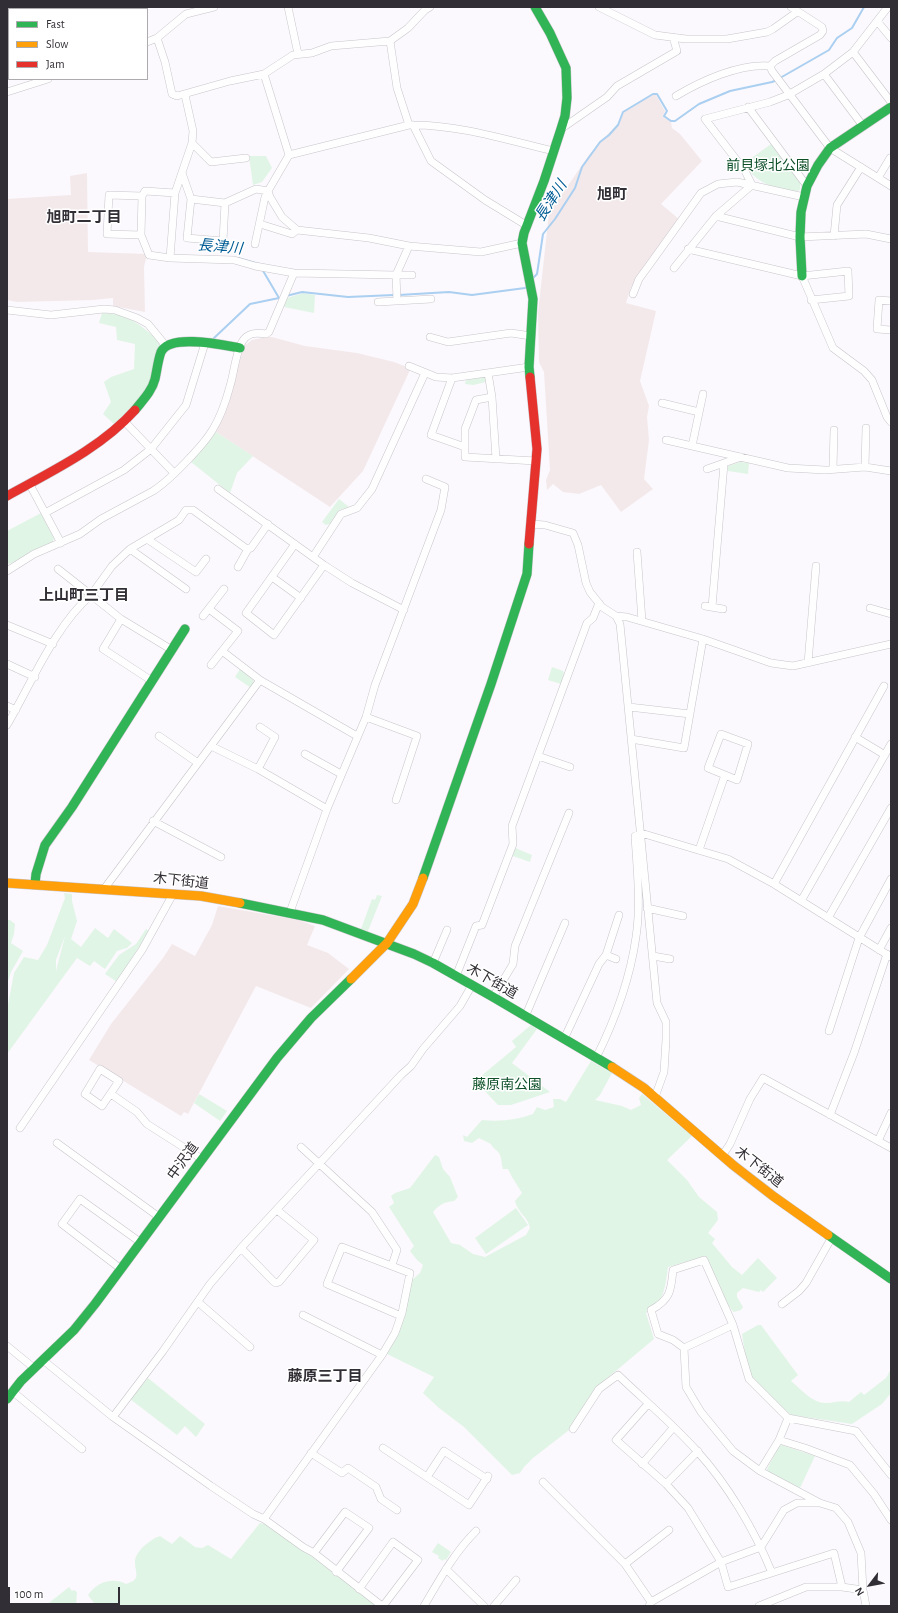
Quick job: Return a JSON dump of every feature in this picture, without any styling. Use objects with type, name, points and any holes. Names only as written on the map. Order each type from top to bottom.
[{"type":"street","points":[[148,42],[157,38],[186,14],[214,7]]},
{"type":"street","points":[[288,7],[298,54]]},
{"type":"street","points":[[268,191],[282,217],[297,230],[369,238],[409,246],[481,252],[522,243],[526,225],[544,181],[561,129],[565,116],[567,98],[566,68],[550,33],[534,7]]},
{"type":"street","points":[[599,7],[655,35],[727,39],[767,32],[798,12]]},
{"type":"street","points":[[676,96],[723,72],[763,65],[770,66],[820,35],[823,31],[822,28],[791,7]]},
{"type":"street","points":[[752,185],[745,171],[705,119],[770,102],[788,95],[824,74],[853,52],[888,7]]},
{"type":"street","points":[[157,38],[165,62],[172,94],[176,96],[185,95],[230,81],[264,74],[293,55],[312,53],[331,46],[390,41],[408,28],[427,8]]},
{"type":"street","points":[[877,20],[891,38]]},
{"type":"street","points":[[561,129],[607,97],[617,86],[677,51],[673,37]]},
{"type":"street","points":[[390,41],[397,88],[411,125],[431,161],[485,200],[526,225]]},
{"type":"street","points":[[853,52],[891,102]]},
{"type":"street","points":[[770,66],[788,95],[830,148],[891,186]]},
{"type":"street","points":[[264,74],[289,155]]},
{"type":"street","points":[[824,74],[863,126]]},
{"type":"street","points":[[7,92],[45,80]]},
{"type":"street","points":[[170,258],[175,193],[192,143],[193,131],[185,95]]},
{"type":"street","points":[[891,107],[830,148],[818,165],[807,186],[801,212],[800,237],[802,276],[811,300],[833,348],[864,371],[872,380],[887,417],[891,422]]},
{"type":"street","points":[[748,108],[807,186]]},
{"type":"street","points":[[255,244],[265,197],[289,155],[411,125],[424,125],[468,132],[553,152]]},
{"type":"street","points":[[192,143],[211,162],[246,158]]},
{"type":"street","points":[[878,178],[890,158]]},
{"type":"street","points":[[834,236],[838,205],[861,167]]},
{"type":"street","points":[[182,172],[191,198],[187,238],[223,241],[226,202]]},
{"type":"street","points":[[633,294],[646,269],[701,193],[718,184],[737,182],[804,198]]},
{"type":"street","points":[[674,268],[716,216],[752,185]]},
{"type":"street","points":[[191,198],[226,202],[256,189],[268,191]]},
{"type":"street","points":[[175,193],[145,191],[142,196],[141,235],[149,255],[170,258],[234,260],[255,266],[294,273],[412,275]]},
{"type":"street","points":[[141,235],[107,234],[108,195],[142,196]]},
{"type":"street","points":[[716,216],[800,237],[866,234],[891,239]]},
{"type":"street","points":[[260,224],[292,234],[297,230]]},
{"type":"street","name":"中沢道","points":[[10,1395],[34,1368],[74,1330],[121,1269],[266,1072],[311,1018],[387,943],[416,897],[445,818],[523,590],[527,574],[537,449],[529,367],[533,299],[522,243]]},
{"type":"street","points":[[397,300],[396,275],[409,246]]},
{"type":"street","points":[[688,249],[802,276],[848,271],[849,296],[811,300]]},
{"type":"street","points":[[7,571],[34,554],[80,534],[101,519],[161,486],[214,429],[230,386],[241,344],[252,333],[257,332],[266,334],[269,332],[294,273]]},
{"type":"street","points":[[378,302],[431,299]]},
{"type":"street","points":[[891,301],[879,300],[876,328],[891,330]]},
{"type":"street","points":[[7,310],[50,315],[104,309],[114,310],[137,318],[148,324],[166,346]]},
{"type":"street","points":[[430,337],[448,342],[510,333],[531,336]]},
{"type":"street","points":[[7,496],[90,448],[124,421],[142,402],[152,386],[157,373],[160,352],[166,346],[177,342],[205,343],[240,348]]},
{"type":"street","points":[[45,513],[124,470],[151,449],[186,405],[205,343]]},
{"type":"street","points":[[409,366],[436,377],[452,378],[529,367]]},
{"type":"street","points":[[313,557],[341,514],[357,508],[372,489],[425,373]]},
{"type":"street","points":[[488,373],[492,397],[496,459]]},
{"type":"street","points":[[452,378],[431,435],[465,447]]},
{"type":"street","points":[[692,446],[703,394]]},
{"type":"street","points":[[492,397],[476,400],[465,429],[466,457],[536,461]]},
{"type":"street","points":[[662,403],[699,412]]},
{"type":"street","points":[[124,421],[174,472]]},
{"type":"street","points":[[865,467],[866,428]]},
{"type":"street","points":[[833,469],[834,430]]},
{"type":"street","points":[[666,440],[788,468],[833,469],[865,467],[891,471]]},
{"type":"street","points":[[707,469],[741,457]]},
{"type":"street","points":[[723,609],[708,606],[724,464]]},
{"type":"street","points":[[290,912],[327,809],[366,717],[376,684],[441,510],[445,487],[426,478]]},
{"type":"street","points":[[29,483],[60,542]]},
{"type":"street","points":[[218,489],[324,565],[352,583],[404,610]]},
{"type":"street","points":[[7,725],[53,644],[71,617],[112,566],[130,549],[179,520],[186,510],[191,509],[244,548],[248,549]]},
{"type":"street","points":[[238,567],[248,549],[251,548],[268,524]]},
{"type":"street","points":[[531,524],[545,525],[573,533],[578,545],[586,583],[590,592],[602,607],[616,616],[642,621],[703,639],[771,663],[793,666],[889,647]]},
{"type":"street","points":[[147,539],[196,572],[206,559]]},
{"type":"street","points":[[295,544],[246,613],[274,635],[324,565]]},
{"type":"street","points":[[130,549],[186,589]]},
{"type":"street","points":[[637,552],[642,621]]},
{"type":"street","points":[[808,663],[816,566]]},
{"type":"street","points":[[58,569],[121,619],[172,650]]},
{"type":"street","points":[[272,577],[301,598]]},
{"type":"street","points":[[203,616],[224,589]]},
{"type":"street","points":[[456,976],[476,926],[482,925],[513,844],[512,826],[587,623],[593,618],[599,603]]},
{"type":"street","points":[[870,608],[891,614]]},
{"type":"street","points":[[209,609],[238,631],[211,665]]},
{"type":"street","points":[[616,616],[620,624],[629,707],[657,1003],[666,1022],[664,1072],[655,1097]]},
{"type":"street","points":[[121,619],[103,649],[152,682]]},
{"type":"street","points":[[7,625],[53,644]]},
{"type":"street","points":[[35,884],[36,874],[45,845],[185,629]]},
{"type":"street","points":[[631,739],[684,748],[703,639]]},
{"type":"street","points":[[222,651],[260,680],[357,736]]},
{"type":"street","points":[[7,664],[34,677]]},
{"type":"street","points":[[104,889],[260,680]]},
{"type":"street","points":[[774,884],[884,686]]},
{"type":"street","points":[[7,706],[16,710]]},
{"type":"street","points":[[629,707],[690,714]]},
{"type":"street","points":[[366,717],[417,736],[396,800]]},
{"type":"street","points":[[258,769],[275,737],[260,727]]},
{"type":"street","points":[[721,734],[748,744],[737,780],[726,775],[708,768],[721,734]]},
{"type":"street","points":[[159,736],[198,763]]},
{"type":"street","points":[[855,737],[885,755]]},
{"type":"street","points":[[801,901],[891,744]]},
{"type":"street","points":[[211,746],[258,769],[327,809]]},
{"type":"street","points":[[305,754],[341,774]]},
{"type":"street","points":[[538,756],[570,767]]},
{"type":"street","points":[[699,850],[726,775]]},
{"type":"street","points":[[828,918],[891,808]]},
{"type":"street","points":[[493,997],[513,964],[515,946],[569,813]]},
{"type":"street","points":[[153,822],[222,857]]},
{"type":"street","points":[[596,1058],[619,1006],[636,936],[638,903],[635,836],[641,833],[728,859],[774,884],[889,956],[830,1115]]},
{"type":"street","points":[[829,1031],[859,938],[891,879]]},
{"type":"street","name":"木下街道","points":[[7,883],[201,896],[290,912],[323,920],[387,943],[433,963],[632,1080],[655,1097],[722,1156],[773,1196],[891,1279]]},
{"type":"street","points":[[20,1128],[142,950],[173,894]]},
{"type":"street","points":[[647,908],[683,916]]},
{"type":"street","points":[[564,1039],[606,954],[619,915]]},
{"type":"street","points":[[525,1017],[565,924]]},
{"type":"street","points":[[879,950],[891,928]]},
{"type":"street","points":[[433,963],[447,930]]},
{"type":"street","points":[[606,954],[616,959]]},
{"type":"street","points":[[653,956],[670,959]]},
{"type":"street","points":[[113,1417],[160,1356],[210,1284],[319,1163],[411,1066],[423,1049],[460,1006],[472,985]]},
{"type":"street","points":[[100,1069],[119,1081],[110,1094],[102,1106],[85,1094],[100,1069]]},
{"type":"street","points":[[722,1156],[730,1144],[750,1099],[763,1078],[891,1148]]},
{"type":"street","points":[[110,1094],[137,1112],[148,1124],[202,1159]]},
{"type":"street","points":[[878,1141],[891,1113]]},
{"type":"street","points":[[57,1143],[159,1217]]},
{"type":"street","points":[[301,1147],[372,1212],[397,1250],[392,1266]]},
{"type":"street","points":[[121,1269],[62,1224],[80,1199],[140,1242]]},
{"type":"street","points":[[241,1248],[273,1281],[276,1283],[279,1282],[314,1240],[277,1210]]},
{"type":"street","points":[[782,1304],[799,1291],[806,1283],[832,1237]]},
{"type":"street","points":[[264,1519],[382,1355],[395,1333],[401,1316],[413,1274],[342,1247],[327,1284],[401,1316]]},
{"type":"street","points":[[684,1348],[672,1340],[658,1334],[651,1310],[662,1304],[670,1292],[673,1270],[704,1260],[732,1325],[750,1379],[788,1418],[856,1430],[891,1475]]},
{"type":"street","points":[[198,1302],[250,1347]]},
{"type":"street","points":[[303,1315],[382,1355]]},
{"type":"street","points":[[684,1348],[732,1325]]},
{"type":"street","points":[[7,1346],[34,1368]]},
{"type":"street","points":[[684,1348],[686,1387],[701,1412],[733,1451],[760,1471],[820,1504]]},
{"type":"street","points":[[43,1360],[113,1417],[211,1486],[253,1514],[264,1519],[303,1547],[314,1553],[336,1572],[359,1589],[382,1606],[418,1560],[393,1542],[359,1589]]},
{"type":"street","points":[[573,1429],[599,1389],[618,1375],[698,1452],[731,1495],[761,1547],[772,1573]]},
{"type":"street","points":[[10,1395],[82,1449]]},
{"type":"street","points":[[648,1404],[616,1440],[666,1484],[688,1508],[721,1562],[728,1587],[834,1553],[842,1587]]},
{"type":"street","points":[[760,1471],[779,1440],[788,1418]]},
{"type":"street","points":[[642,1464],[673,1428]]},
{"type":"street","points":[[779,1440],[850,1464],[874,1494],[891,1520]]},
{"type":"street","points":[[383,1448],[469,1505],[487,1478],[444,1451],[427,1477]]},
{"type":"street","points":[[666,1484],[698,1452]]},
{"type":"street","points":[[311,1453],[342,1473],[348,1468],[376,1487],[381,1499],[397,1510]]},
{"type":"street","points":[[543,1482],[625,1564],[650,1604],[721,1562],[761,1547],[784,1510],[797,1503],[820,1504],[836,1508],[848,1522],[861,1553],[863,1590],[866,1606]]},
{"type":"street","points":[[314,1553],[345,1512],[369,1528],[336,1572]]},
{"type":"street","points":[[625,1564],[669,1530]]},
{"type":"street","points":[[424,1606],[446,1568],[462,1546],[476,1531]]},
{"type":"street","points":[[446,1568],[484,1606]]},
{"type":"street","points":[[494,1606],[516,1580]]},
{"type":"street","points":[[759,1606],[806,1587],[842,1587],[863,1590]]},
{"type":"shaded area","points":[[653,95],[656,95],[665,111],[663,116],[671,122],[672,128],[680,134],[702,161],[661,204],[680,220],[631,287],[626,303],[656,311],[640,381],[649,406],[647,417],[649,440],[644,479],[653,489],[621,512],[601,485],[579,494],[563,492],[553,484],[547,490],[546,480],[550,470],[544,372],[539,362],[538,313],[549,213],[589,155],[618,124],[624,110],[627,110]]},
{"type":"shaded area","points":[[87,173],[88,252],[147,254],[144,267],[145,312],[113,306],[113,298],[17,302],[7,300],[7,199],[71,195],[70,176]]},
{"type":"shaded area","points":[[272,337],[305,346],[357,353],[394,362],[407,367],[410,370],[363,471],[330,507],[216,432],[226,410],[244,346],[252,340]]},
{"type":"shaded area","points":[[218,906],[298,920],[315,926],[307,945],[328,953],[349,969],[311,1008],[256,986],[188,1114],[184,1112],[181,1116],[89,1060],[111,1024],[163,958],[172,944],[195,956],[212,925]]},
{"type":"green space","name":"前貝塚北公園","points":[[771,144],[800,181],[800,190],[789,191],[774,188],[753,175],[743,164]]},
{"type":"green space","points":[[249,156],[266,156],[272,168],[262,182],[253,185]]},
{"type":"green space","points":[[303,293],[315,295],[314,313],[284,307],[287,298]]},
{"type":"green space","points":[[102,313],[120,315],[128,318],[163,344],[154,375],[140,400],[114,424],[103,414],[111,402],[104,382],[111,377],[134,369],[135,344],[117,340],[116,327],[99,323]]},
{"type":"green space","points":[[485,377],[486,382],[473,385],[465,384],[466,380]]},
{"type":"green space","points":[[216,432],[253,456],[237,473],[230,493],[191,462]]},
{"type":"green space","points":[[740,462],[749,463],[748,474],[728,471],[728,466]]},
{"type":"green space","points":[[339,499],[349,507],[339,510],[330,524],[326,525],[322,522]]},
{"type":"green space","points":[[41,513],[54,538],[52,544],[9,564],[7,562],[7,531]]},
{"type":"green space","points":[[552,667],[563,671],[564,674],[561,684],[548,680]]},
{"type":"green space","points":[[240,669],[253,680],[254,684],[251,688],[235,677]]},
{"type":"green space","points":[[513,847],[532,855],[530,862],[510,855]]},
{"type":"green space","points":[[64,893],[72,894],[72,901],[77,921],[71,939],[81,947],[95,928],[108,938],[114,929],[132,943],[127,948],[117,951],[105,969],[94,961],[90,966],[77,958],[7,1054],[7,1010],[14,973],[24,957],[38,960],[47,945],[65,898]],"holes":[[[65,936],[56,971],[56,960]]]},
{"type":"green space","points":[[377,895],[382,896],[368,931],[361,929],[372,899],[375,900]]},
{"type":"green space","points":[[7,920],[10,920],[15,924],[11,943],[23,951],[11,972],[8,981],[7,996]]},
{"type":"green space","points":[[146,929],[149,931],[117,982],[105,974],[119,955],[136,944]]},
{"type":"green space","name":"藤原南公園","points":[[531,1025],[537,1029],[512,1063],[550,1092],[511,1105],[498,1105],[481,1087],[486,1082],[480,1077],[516,1047],[512,1041]]},
{"type":"green space","points":[[591,1061],[612,1073],[600,1095],[595,1100],[622,1106],[631,1110],[641,1105],[639,1098],[642,1094],[692,1136],[667,1160],[687,1180],[699,1197],[717,1212],[718,1220],[708,1233],[715,1239],[712,1243],[732,1267],[742,1275],[758,1258],[777,1278],[763,1292],[761,1290],[759,1292],[743,1288],[737,1293],[737,1297],[743,1307],[741,1310],[734,1312],[723,1295],[706,1256],[668,1267],[665,1288],[661,1299],[646,1313],[654,1339],[605,1380],[573,1427],[533,1458],[520,1473],[512,1475],[464,1427],[439,1408],[423,1393],[434,1377],[385,1353],[411,1281],[420,1273],[423,1265],[410,1251],[414,1246],[389,1207],[394,1203],[391,1196],[395,1193],[410,1188],[435,1155],[439,1157],[443,1169],[450,1177],[458,1197],[454,1201],[447,1202],[437,1207],[433,1212],[451,1243],[460,1245],[473,1254],[485,1257],[526,1235],[530,1228],[529,1224],[518,1209],[515,1201],[522,1193],[508,1169],[503,1169],[499,1153],[491,1144],[479,1138],[472,1143],[464,1141],[463,1135],[467,1137],[482,1120],[502,1121],[521,1118],[533,1114],[537,1107],[545,1110],[554,1107],[553,1099],[560,1099],[566,1102]]},
{"type":"green space","points":[[199,1094],[227,1111],[220,1121],[194,1103]]},
{"type":"green space","points":[[516,1208],[528,1225],[486,1254],[475,1238]]},
{"type":"green space","points":[[758,1325],[761,1325],[798,1375],[791,1381],[816,1401],[826,1403],[843,1401],[849,1402],[861,1392],[864,1395],[886,1378],[891,1369],[891,1393],[882,1404],[852,1424],[791,1415],[749,1379],[742,1334]]},
{"type":"green space","points":[[148,1378],[205,1424],[196,1437],[185,1426],[177,1435],[130,1399]]},
{"type":"green space","points":[[782,1445],[815,1456],[800,1488],[768,1472],[767,1469],[779,1446]]},
{"type":"green space","points":[[260,1523],[269,1525],[379,1606],[96,1606],[88,1595],[96,1587],[105,1582],[115,1581],[126,1584],[134,1580],[136,1578],[135,1562],[138,1554],[144,1546],[160,1536],[172,1544],[180,1536],[195,1547],[202,1548],[208,1545],[231,1559]]},
{"type":"green space","points":[[438,1543],[451,1552],[446,1560],[444,1559],[443,1561],[438,1558],[439,1556],[432,1552]]},
{"type":"green space","points":[[69,1587],[72,1591],[74,1590],[77,1592],[76,1606],[45,1606]]},
{"type":"waterway","name":"長津川","points":[[780,78],[829,50],[837,38],[852,28],[864,7]]},
{"type":"waterway","name":"長津川","points":[[533,278],[537,274],[543,234],[555,219],[575,188],[582,167],[600,142],[618,125],[623,112],[653,94],[657,94],[667,111],[664,116],[671,121],[675,121],[699,104],[730,91],[777,80]]},
{"type":"waterway","name":"長津川","points":[[238,258],[259,264]]},
{"type":"waterway","name":"長津川","points":[[262,269],[279,298],[281,298]]},
{"type":"waterway","name":"長津川","points":[[399,295],[449,292],[472,295],[525,288],[527,286]]},
{"type":"waterway","name":"長津川","points":[[286,296],[302,292],[348,297],[394,295]]},
{"type":"waterway","points":[[214,338],[250,304],[279,298]]},
{"type":"traffic: fast","points":[[530,377],[529,367],[533,299],[522,243],[524,233],[544,181],[561,129],[565,116],[567,98],[566,68],[550,33],[535,7]]},
{"type":"traffic: fast","points":[[802,276],[800,237],[801,212],[807,186],[818,165],[830,148],[891,107]]},
{"type":"traffic: fast","points":[[135,410],[152,388],[161,352],[166,346],[175,343],[198,342],[240,348]]},
{"type":"traffic: fast","points":[[423,878],[491,684],[527,574],[529,544]]},
{"type":"traffic: fast","points":[[35,884],[36,874],[45,845],[72,807],[185,629]]},
{"type":"traffic: fast","points":[[240,903],[323,920],[414,954],[493,997],[612,1067]]},
{"type":"traffic: fast","points":[[7,1399],[21,1381],[74,1330],[95,1304],[277,1058],[311,1018],[351,979]]},
{"type":"traffic: fast","points":[[828,1235],[891,1279]]},
{"type":"traffic: slow","points":[[351,979],[387,943],[413,904],[423,878]]},
{"type":"traffic: slow","points":[[7,883],[201,896],[240,903]]},
{"type":"traffic: slow","points":[[612,1067],[644,1088],[733,1165],[773,1196],[828,1235]]},
{"type":"traffic: jam","points":[[529,544],[537,449],[530,377]]},
{"type":"traffic: jam","points":[[7,496],[75,458],[107,436],[122,424],[135,410]]},
{"type":"district","name":"旭町","points":[[612,194]]},
{"type":"district","name":"旭町二丁目","points":[[84,217]]},
{"type":"district","name":"上山町三丁目","points":[[84,595]]},
{"type":"district","name":"藤原三丁目","points":[[325,1376]]}]
